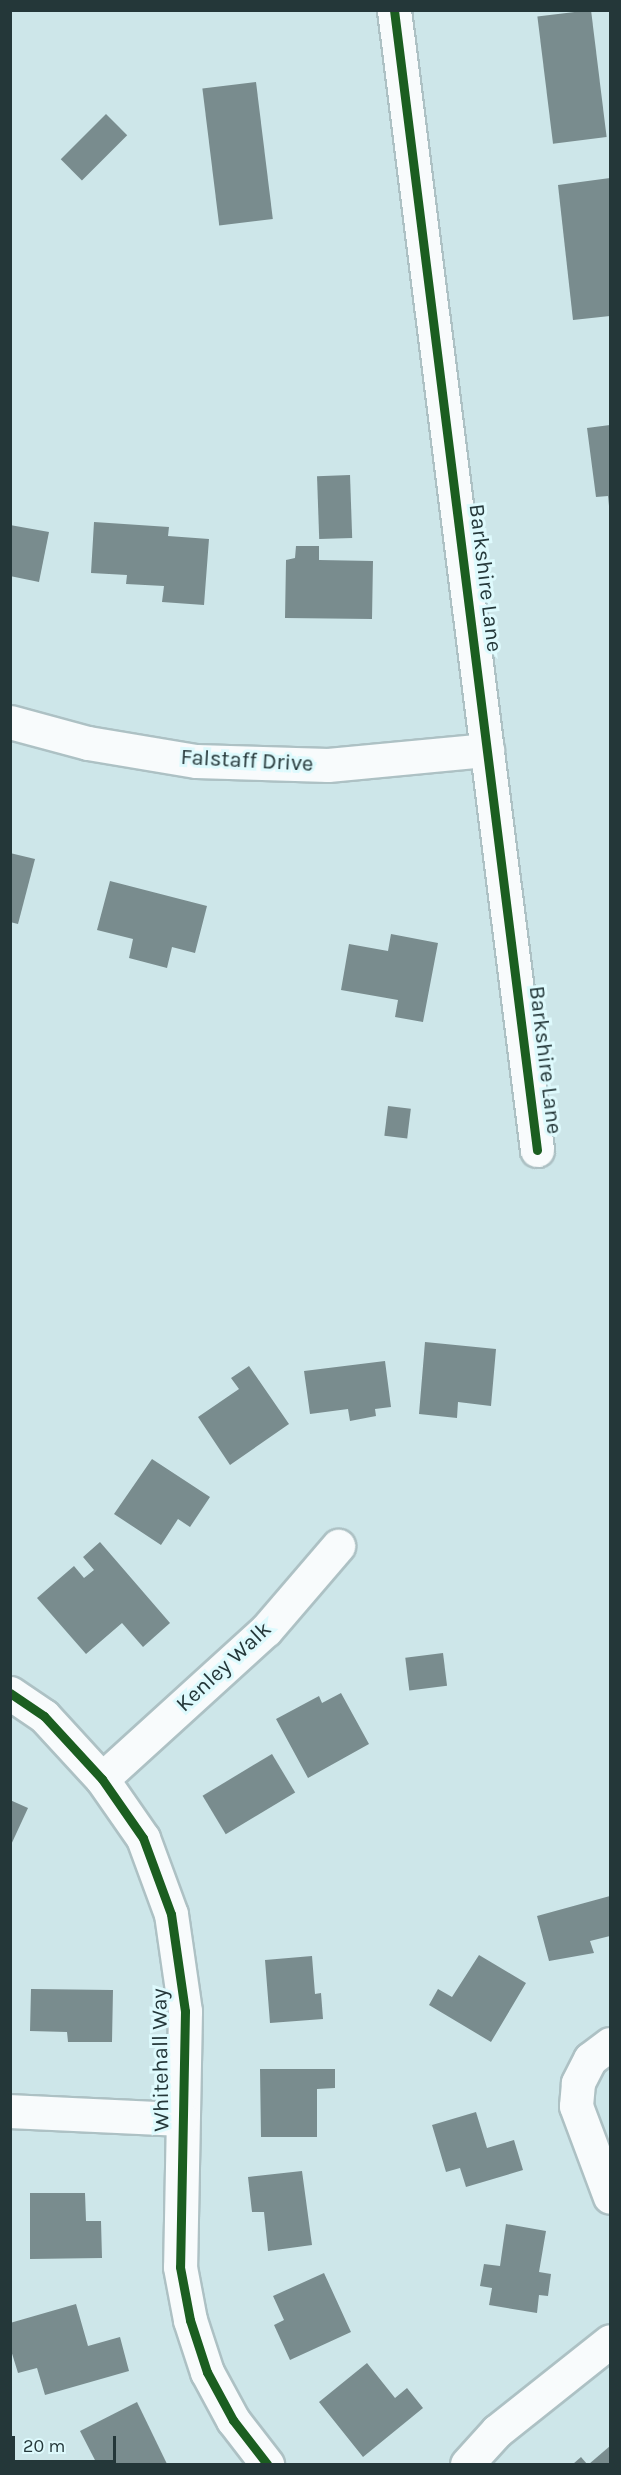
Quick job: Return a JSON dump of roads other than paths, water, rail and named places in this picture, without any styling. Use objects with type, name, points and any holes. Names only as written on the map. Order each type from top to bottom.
[{"type":"street","name":"Barkshire Lane","points":[[394,10],[537,1150]]},
{"type":"street","name":"Falstaff Drive","points":[[10,722],[88,743],[196,761],[328,765],[487,750]]},
{"type":"street","name":"Kenley Walk","points":[[102,1779],[266,1630],[338,1546]]},
{"type":"street","name":"Whitehall Way","points":[[10,1693],[44,1716],[102,1779],[143,1838],[171,1914],[184,2011],[180,2267],[190,2320],[207,2372],[233,2420],[267,2464]]},
{"type":"street","points":[[610,2044],[590,2059],[578,2083],[576,2106],[610,2197]]},
{"type":"street","name":"Whitehall Way","points":[[10,2111],[182,2120]]},
{"type":"street","points":[[466,2464],[497,2431],[610,2341]]}]
